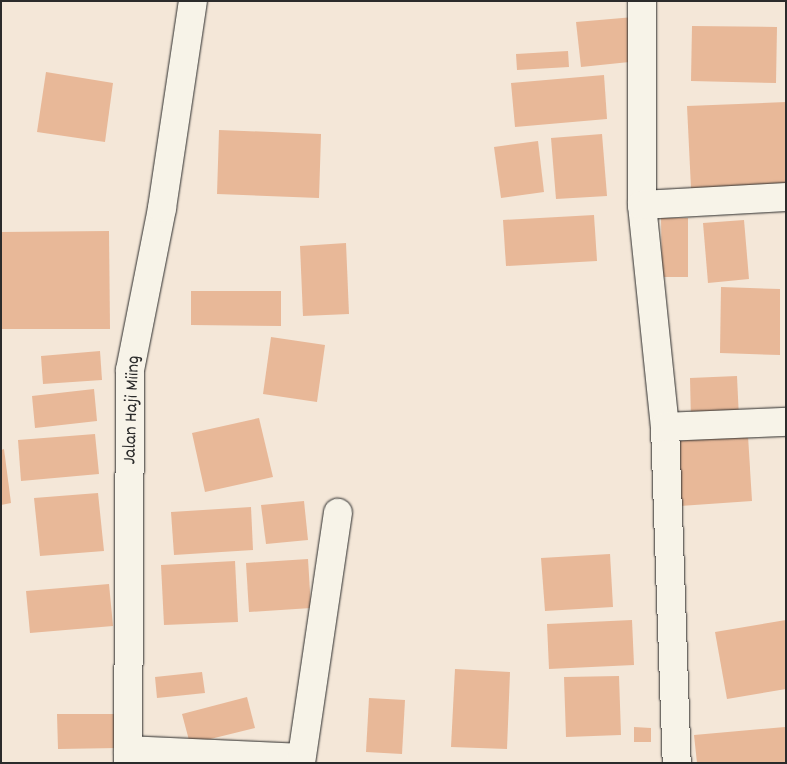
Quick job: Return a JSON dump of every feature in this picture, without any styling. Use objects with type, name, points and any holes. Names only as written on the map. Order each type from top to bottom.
[{"type":"street","name":"Jalan Haji Miing","points":[[128,756],[130,370],[162,208],[193,1]]},
{"type":"street","points":[[642,1],[642,205],[665,427],[676,763]]},
{"type":"street","points":[[642,205],[786,197]]},
{"type":"street","points":[[665,427],[786,422]]},
{"type":"street","points":[[128,756],[301,760],[338,513]]},
{"type":"building","points":[[634,17],[639,61],[581,67],[576,22]]},
{"type":"building","points":[[692,26],[777,27],[776,83],[691,81]]},
{"type":"building","points":[[568,51],[569,67],[517,70],[516,54]]},
{"type":"building","points":[[46,72],[113,83],[105,142],[37,132]]},
{"type":"building","points":[[604,75],[607,119],[515,127],[511,83]]},
{"type":"building","points":[[786,102],[786,185],[691,188],[687,106]]},
{"type":"building","points":[[219,130],[321,134],[319,198],[217,194]]},
{"type":"building","points":[[602,134],[607,196],[556,199],[551,138]]},
{"type":"building","points":[[538,141],[544,192],[501,198],[494,147]]},
{"type":"building","points":[[594,215],[597,261],[506,266],[503,220]]},
{"type":"building","points":[[661,218],[688,218],[688,277],[662,277]]},
{"type":"building","points":[[744,220],[749,279],[708,283],[703,223]]},
{"type":"building","points":[[109,231],[110,329],[1,329],[1,232]]},
{"type":"building","points":[[346,243],[349,314],[303,316],[300,246]]},
{"type":"building","points":[[721,287],[780,289],[780,355],[720,353]]},
{"type":"building","points":[[191,291],[281,291],[281,326],[191,325]]},
{"type":"building","points":[[271,337],[325,345],[317,402],[263,394]]},
{"type":"building","points":[[100,351],[102,380],[43,384],[41,356]]},
{"type":"building","points":[[737,376],[739,419],[691,421],[690,378]]},
{"type":"building","points":[[94,389],[97,421],[35,428],[32,396]]},
{"type":"building","points":[[259,418],[273,477],[205,492],[192,433]]},
{"type":"building","points":[[95,434],[99,474],[21,481],[18,440]]},
{"type":"building","points":[[748,436],[752,501],[680,506],[676,441]]},
{"type":"building","points":[[4,449],[11,503],[1,505],[1,450]]},
{"type":"building","points":[[98,493],[104,551],[40,556],[34,498]]},
{"type":"building","points":[[304,501],[308,540],[266,544],[261,505]]},
{"type":"building","points":[[251,507],[253,550],[174,555],[171,512]]},
{"type":"building","points":[[610,554],[613,607],[545,611],[541,558]]},
{"type":"building","points":[[308,559],[311,608],[249,612],[246,563]]},
{"type":"building","points":[[235,561],[238,622],[164,625],[161,565]]},
{"type":"building","points":[[109,584],[113,626],[30,633],[26,591]]},
{"type":"building","points":[[632,620],[634,665],[549,669],[547,624]]},
{"type":"building","points":[[786,620],[786,689],[727,699],[715,632]]},
{"type":"building","points":[[455,669],[510,672],[507,749],[451,747]]},
{"type":"building","points":[[202,672],[205,693],[157,698],[155,677]]},
{"type":"building","points":[[619,676],[621,735],[566,737],[564,677]]},
{"type":"building","points":[[247,697],[255,728],[190,744],[182,714]]},
{"type":"building","points":[[369,698],[405,700],[402,754],[366,752]]},
{"type":"building","points":[[57,714],[119,714],[118,748],[58,749]]},
{"type":"building","points":[[634,727],[651,728],[651,742],[634,742]]},
{"type":"building","points":[[785,727],[786,763],[697,763],[694,735]]}]
